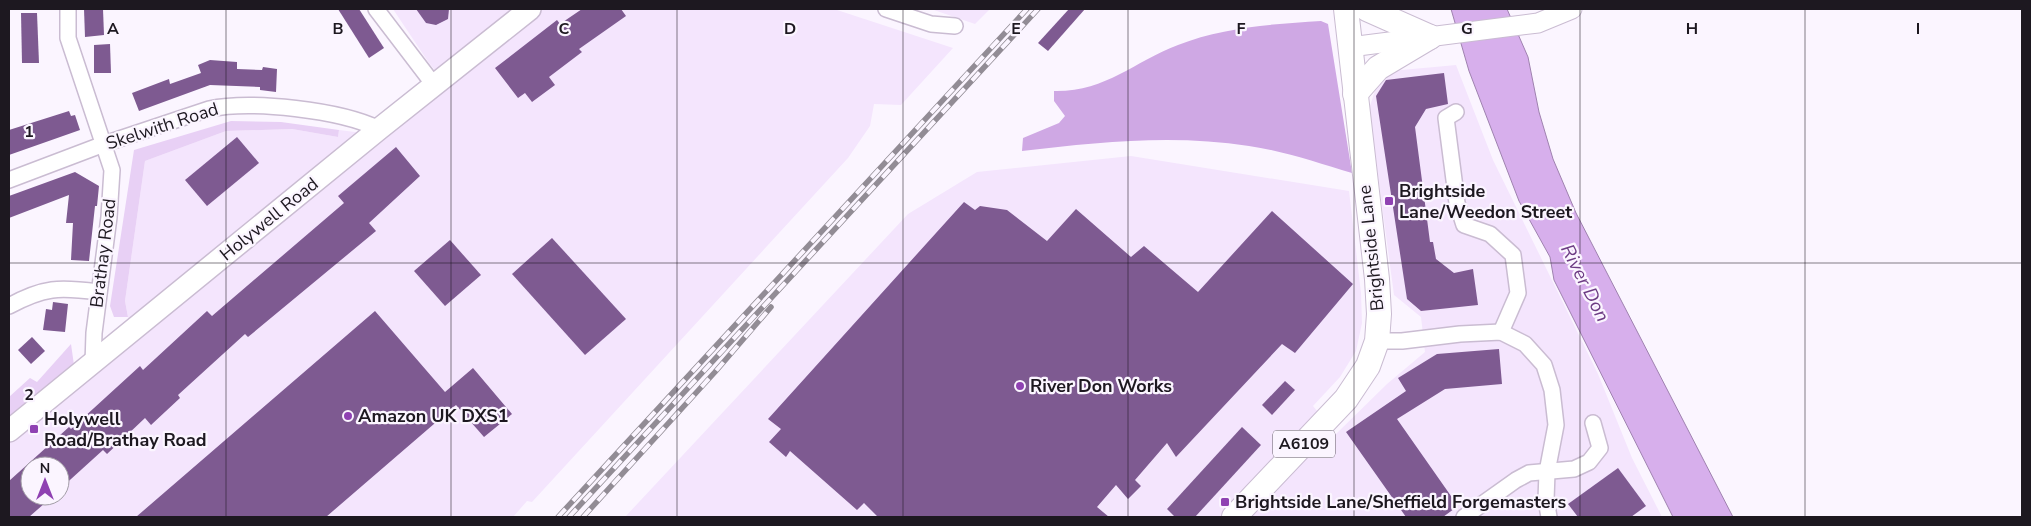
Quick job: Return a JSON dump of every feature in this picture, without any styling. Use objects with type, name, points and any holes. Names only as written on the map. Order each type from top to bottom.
[{"type":"main road","name":"Holywell Road","points":[[9,431],[379,129],[530,9]]},
{"type":"main road","name":"A6109","points":[[1346,9],[1350,47]]},
{"type":"main road","points":[[1367,9],[1438,35]]},
{"type":"main road","points":[[1355,94],[1378,68],[1438,35]]},
{"type":"main road","name":"Brightside Lane","points":[[1234,517],[1346,399],[1368,366],[1377,341],[1379,314],[1378,279],[1350,47]]},
{"type":"street","name":"Brathay Road","points":[[68,9],[68,38],[112,170],[109,216],[98,292],[93,364]]},
{"type":"street","points":[[376,9],[434,85]]},
{"type":"street","points":[[886,9],[931,24],[955,26]]},
{"type":"street","points":[[1350,47],[1538,23],[1572,9]]},
{"type":"street","name":"Skelwith Road","points":[[9,180],[104,144],[210,109],[228,105],[265,106],[325,113],[364,121],[379,129]]},
{"type":"street","points":[[1456,112],[1446,118],[1457,203],[1464,225],[1490,234],[1513,255],[1518,293],[1501,332]]},
{"type":"street","points":[[9,306],[30,294],[51,289],[98,292]]},
{"type":"street","points":[[1377,341],[1402,341],[1460,334],[1501,332],[1525,344],[1544,365],[1552,390],[1556,424],[1547,472],[1546,500],[1549,517]]},
{"type":"street","points":[[1464,517],[1516,480],[1530,473],[1574,469],[1589,462],[1600,448],[1593,424]]},
{"type":"shaded area","points":[[393,9],[834,9],[953,48],[901,105],[874,104],[870,126],[848,158],[532,502],[527,501],[513,517],[9,517],[9,438],[133,343],[125,301],[145,161],[226,131],[292,129],[338,137],[339,130],[363,133],[439,75]]},
{"type":"shaded area","points":[[931,9],[990,9],[975,24]]},
{"type":"shaded area","points":[[1321,21],[1328,24],[1352,173],[1262,148],[1192,140],[1107,142],[1022,151],[1023,138],[1059,123],[1065,116],[1054,101],[1054,91],[1089,87],[1119,75],[1178,45],[1213,34],[1267,25]]},
{"type":"shaded area","points":[[1456,65],[1493,160],[1598,374],[1632,458],[1662,517],[625,517],[908,214],[977,172],[1131,156],[1349,191],[1361,293],[1362,323],[1356,351],[1340,377],[1313,406],[1336,434],[1387,384],[1425,352],[1421,317],[1394,295],[1369,109],[1377,84],[1391,71]]},
{"type":"shaded area","points":[[231,121],[281,122],[339,130],[338,137],[292,129],[226,131],[145,161],[125,301],[128,317],[114,317],[110,306],[134,150]]},
{"type":"shaded area","points":[[71,344],[74,365],[9,418],[9,397],[30,378],[37,382]]},
{"type":"water","name":"River Don","points":[[1451,9],[1507,9],[1528,57],[1539,112],[1553,159],[1576,213],[1733,517],[1673,517],[1554,280],[1550,257],[1519,201],[1469,71]]},
{"type":"building","points":[[84,9],[103,9],[104,35],[85,37]]},
{"type":"building","points":[[338,9],[359,9],[384,48],[369,58]]},
{"type":"building","points":[[416,9],[449,9],[448,19],[436,25],[426,23]]},
{"type":"building","points":[[582,9],[621,9],[626,16],[579,49],[582,52],[549,77],[555,85],[532,102],[525,93],[518,98],[495,68],[557,20],[560,24]]},
{"type":"building","points":[[1069,9],[1085,9],[1048,51],[1038,43]]},
{"type":"building","points":[[21,13],[37,13],[39,63],[22,63]]},
{"type":"building","points":[[110,44],[111,73],[94,73],[94,45]]},
{"type":"building","points":[[210,60],[237,62],[237,69],[262,70],[263,67],[277,69],[276,92],[260,90],[260,87],[210,85],[139,111],[132,93],[169,79],[170,84],[201,73],[198,65]]},
{"type":"building","points":[[1444,73],[1448,104],[1426,109],[1415,127],[1430,242],[1433,242],[1436,259],[1454,273],[1473,269],[1478,305],[1421,311],[1407,299],[1376,96],[1386,80]]},
{"type":"building","points":[[69,111],[71,116],[75,115],[80,130],[9,155],[9,130]]},
{"type":"building","points":[[237,137],[259,163],[207,206],[185,180]]},
{"type":"building","points":[[396,147],[420,176],[369,223],[376,231],[248,337],[245,334],[178,395],[180,398],[151,425],[145,418],[107,454],[103,450],[70,480],[70,456],[37,456],[69,427],[71,429],[140,366],[143,370],[207,311],[212,316],[344,203],[338,196]]},
{"type":"building","points":[[75,172],[99,186],[89,261],[71,260],[73,223],[66,223],[69,195],[9,218],[9,196]]},
{"type":"building","name":"River Don Works","points":[[964,202],[975,210],[980,206],[1007,210],[1047,241],[1076,209],[1131,257],[1144,246],[1198,292],[1272,211],[1353,284],[1295,353],[1282,344],[1176,457],[1167,443],[1135,480],[1141,486],[1128,499],[1116,485],[1097,507],[1109,517],[878,517],[864,503],[857,510],[790,451],[786,457],[769,442],[781,429],[768,419]]},
{"type":"building","points":[[552,238],[626,319],[585,355],[512,274]]},
{"type":"building","points":[[450,240],[481,275],[445,306],[414,271]]},
{"type":"building","points":[[53,302],[68,304],[65,332],[43,330],[46,309],[52,310]]},
{"type":"building","name":"Amazon UK DXS1","points":[[375,311],[445,392],[473,368],[512,414],[484,437],[456,405],[326,517],[136,517]]},
{"type":"building","points":[[32,337],[45,351],[31,364],[18,350]]},
{"type":"building","points":[[1499,349],[1502,384],[1445,389],[1397,419],[1458,506],[1443,517],[1406,517],[1346,432],[1406,391],[1398,378],[1437,354]]},
{"type":"building","points":[[1285,381],[1295,390],[1272,415],[1262,405]]},
{"type":"building","points":[[1242,427],[1261,445],[1195,517],[1175,517],[1167,509]]},
{"type":"building","points":[[1618,468],[1646,506],[1631,517],[1578,517],[1568,504]]},
{"type":"building","points":[[20,471],[20,506],[42,506],[29,517],[9,517],[9,481]]},
{"type":"railway","points":[[558,517],[1027,9]]},
{"type":"railway","points":[[569,517],[1038,9]]},
{"type":"railway","points":[[583,517],[715,372],[771,307]]},
{"type":"place","name":"Brightside Lane/Weedon Street","points":[[1389,201]]},
{"type":"place","name":"River Don Works","points":[[1020,386]]},
{"type":"place","name":"Amazon UK DXS1","points":[[348,416]]},
{"type":"place","name":"Holywell Road/Brathay Road","points":[[34,429]]},
{"type":"place","name":"Brightside Lane/Sheffield Forgemasters","points":[[1225,502]]}]
